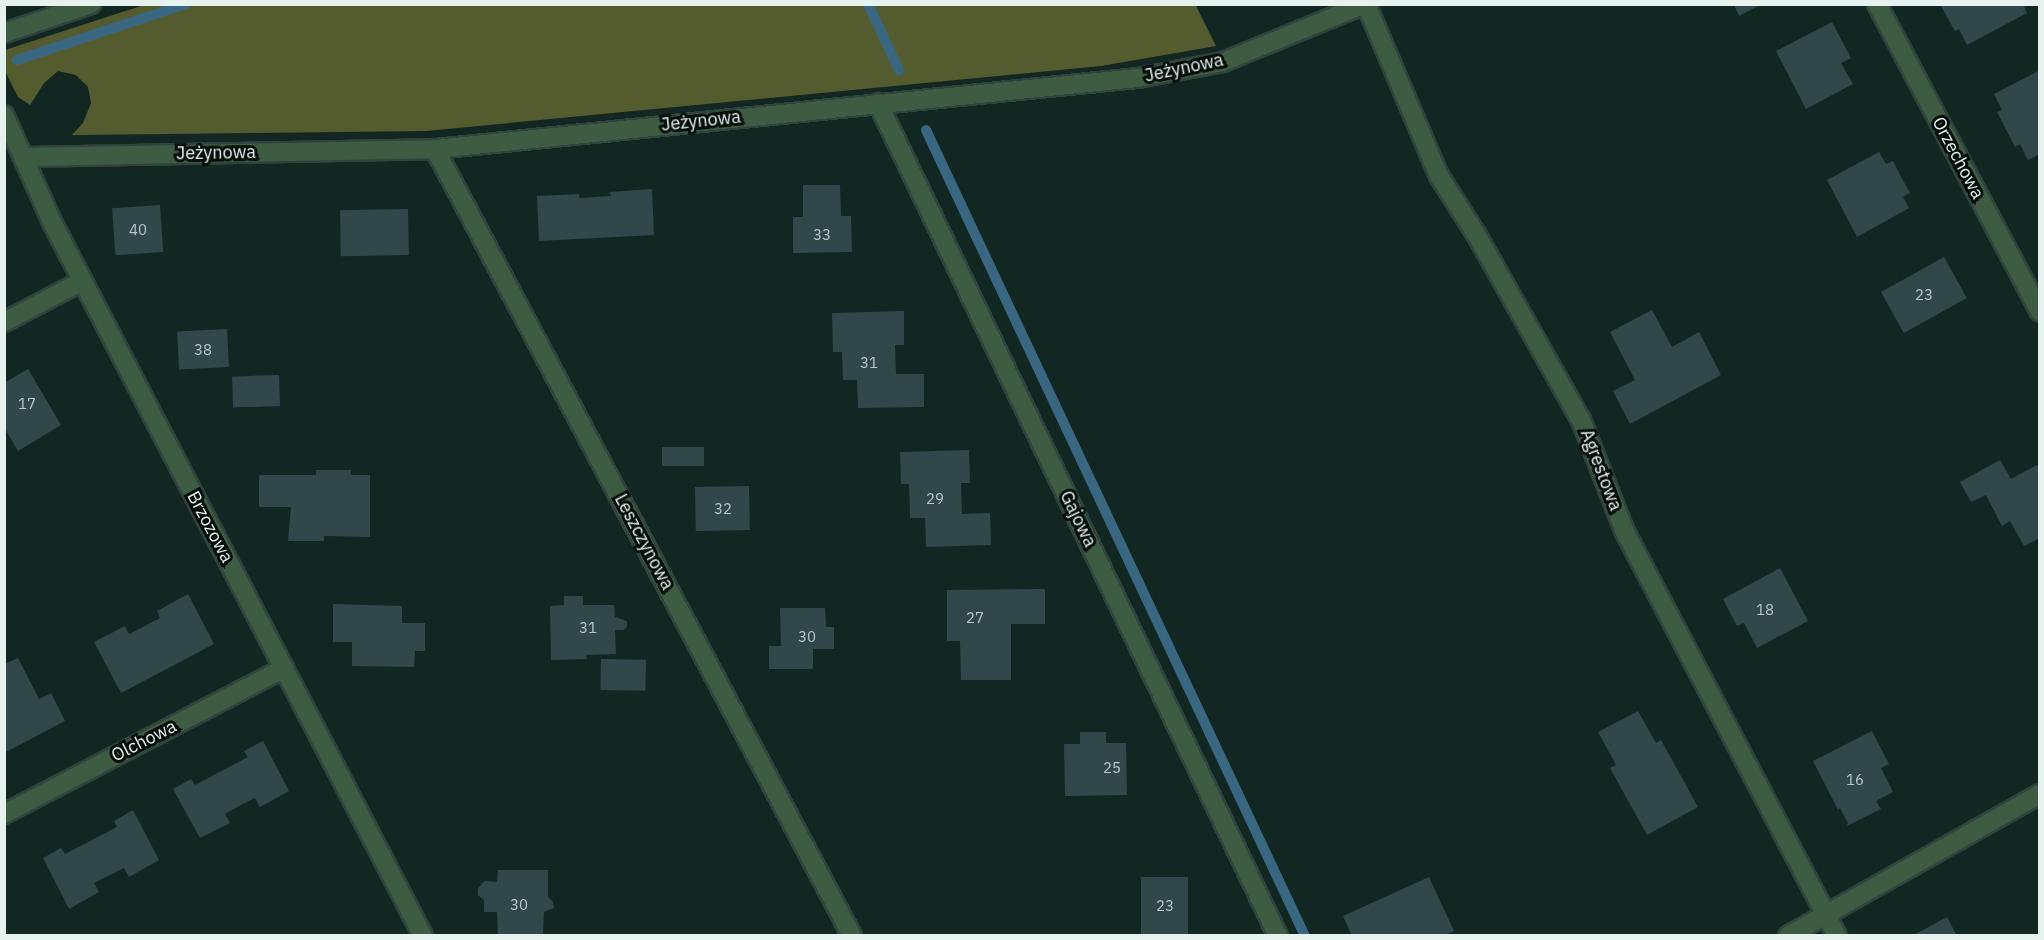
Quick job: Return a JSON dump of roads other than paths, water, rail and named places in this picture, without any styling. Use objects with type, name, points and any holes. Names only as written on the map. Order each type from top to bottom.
[{"type":"street","points":[[4,33],[91,4]]},
{"type":"street","name":"Jeżynowa","points":[[23,157],[435,149],[1138,78],[1223,62],[1366,4]]},
{"type":"street","name":"Agrestowa","points":[[1366,4],[1439,176],[1476,234],[1581,420],[1625,532],[1837,936]]},
{"type":"street","name":"Orzechowa","points":[[1877,4],[2040,312]]},
{"type":"street","name":"Gajowa","points":[[878,103],[1278,936]]},
{"type":"street","name":"Brzozowa","points":[[4,116],[82,281],[423,936]]},
{"type":"street","name":"Leszczynowa","points":[[435,149],[852,936]]},
{"type":"street","points":[[4,322],[82,281]]},
{"type":"street","name":"Olchowa","points":[[4,814],[284,668]]},
{"type":"street","points":[[1788,936],[2040,794]]},
{"type":"waterway","points":[[17,60],[186,4]]},
{"type":"waterway","points":[[868,4],[899,70]]},
{"type":"waterway","points":[[926,130],[1305,936]]}]
